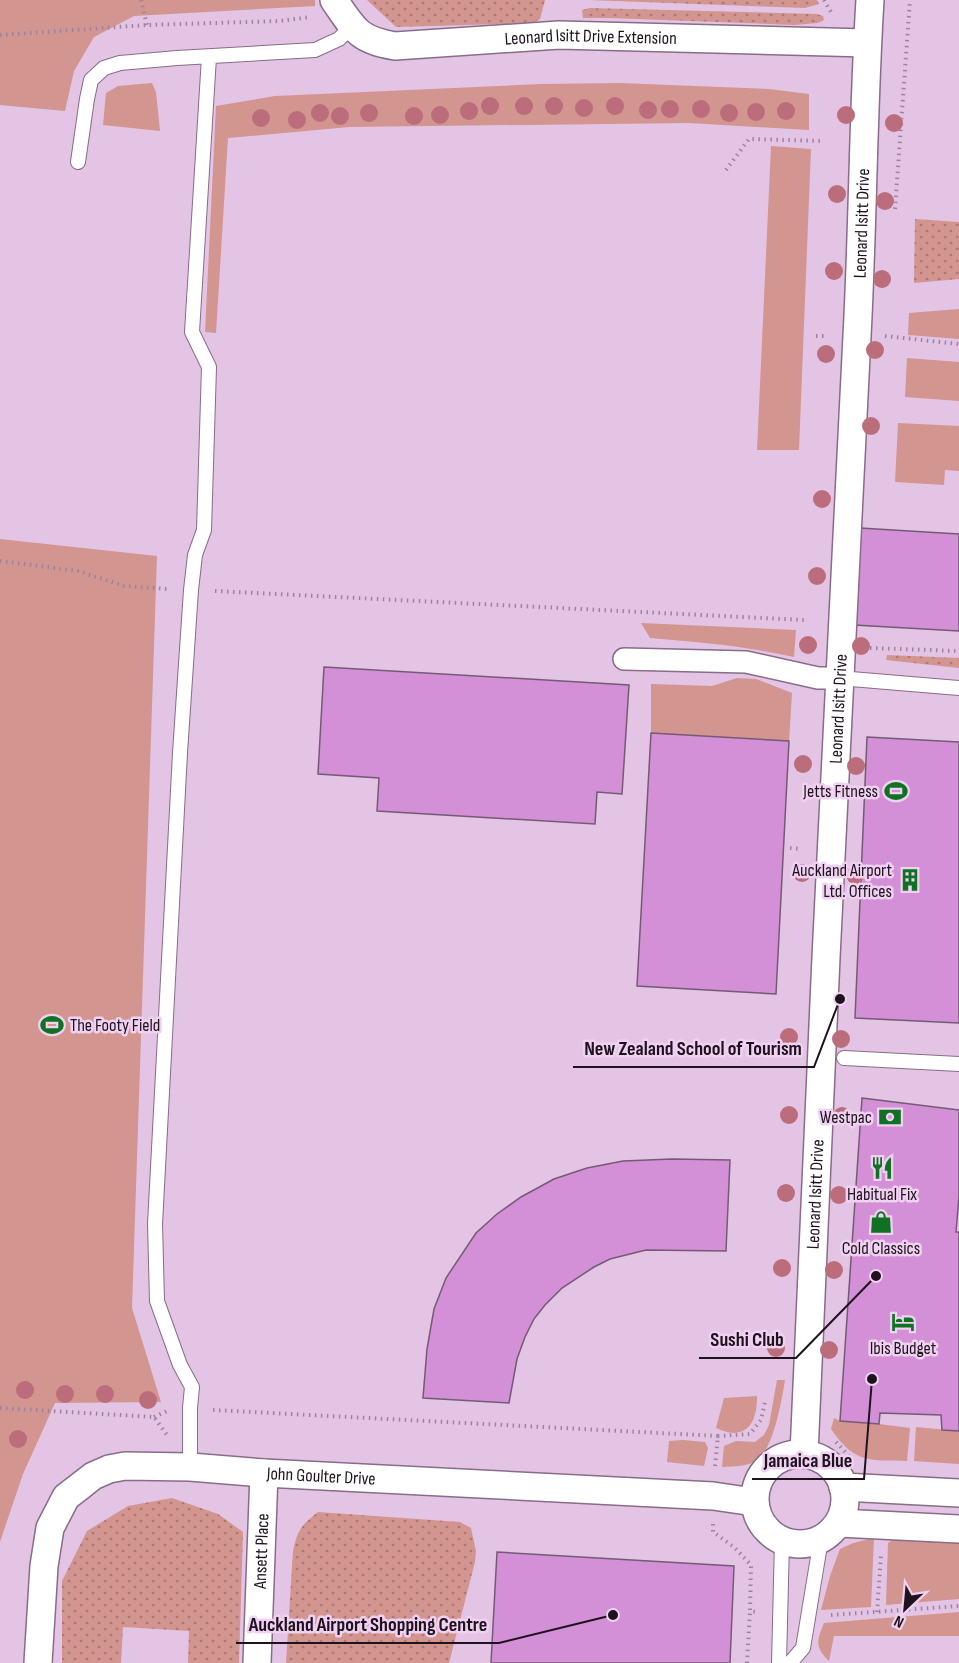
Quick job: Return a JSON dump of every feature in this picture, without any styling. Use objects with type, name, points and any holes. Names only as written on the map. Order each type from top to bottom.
[{"type":"street","name":"Leonard Isitt Drive","points":[[804,1454],[819,1080],[859,297],[870,0]]},
{"type":"street","name":"Leonard Isitt Drive Extension","points":[[343,13],[362,36],[381,44],[395,46],[558,35],[867,43]]},
{"type":"street","points":[[624,659],[746,662],[818,678],[839,678]]},
{"type":"street","points":[[804,1454],[817,1458],[830,1466],[840,1478],[845,1493],[844,1508],[830,1531],[809,1544],[795,1544],[771,1535],[763,1526],[754,1502],[755,1489],[760,1477],[778,1459],[804,1454]]},
{"type":"street","name":"John Goulter Drive","points":[[38,1663],[44,1566],[50,1528],[66,1497],[93,1476],[109,1469],[125,1466],[190,1467],[264,1473],[701,1495],[754,1502]]},
{"type":"street","name":"Ansett Place","points":[[257,1663],[264,1473]]},
{"type":"street","points":[[843,1487],[959,1493]]},
{"type":"street","points":[[830,1531],[959,1529]]},
{"type":"lane","points":[[78,162],[91,80],[104,68],[120,63],[177,58],[315,50],[339,39],[343,13]]},
{"type":"lane","points":[[190,1467],[192,1387],[180,1365],[157,1301],[155,1224],[178,776],[191,590],[195,555],[204,530],[209,367],[192,332],[209,57]]},
{"type":"lane","points":[[839,678],[959,688]]},
{"type":"lane","points":[[844,1058],[959,1064]]},
{"type":"lane","points":[[790,1663],[803,1648],[808,1617],[830,1531]]},
{"type":"lane","points":[[779,1663],[782,1541]]},
{"type":"path","points":[[141,0],[147,25]]},
{"type":"path","points":[[824,0],[831,12]]},
{"type":"path","points":[[0,35],[147,25],[280,21],[343,13]]},
{"type":"path","points":[[726,170],[749,139],[824,141]]},
{"type":"path","points":[[0,561],[78,571],[124,586],[804,620]]},
{"type":"path","points":[[868,648],[959,651]]},
{"type":"path","points":[[0,1408],[154,1417],[173,1408],[190,1408],[718,1436]]},
{"type":"path","points":[[154,1417],[190,1467]]},
{"type":"path","points":[[877,1612],[882,1546]]},
{"type":"path","points":[[808,1617],[959,1606]]},
{"type":"path","points":[[747,1663],[750,1611]]},
{"type":"shaded area","points":[[0,0],[315,0],[315,6],[134,16],[94,37],[74,71],[65,111],[0,105]]},
{"type":"shaded area","points":[[367,0],[545,0],[540,19],[533,23],[396,27]]},
{"type":"shaded area","points":[[588,0],[817,0],[819,4],[805,8]]},
{"type":"shaded area","points":[[590,8],[817,14],[823,16],[824,20],[818,23],[794,25],[583,18],[582,10]]},
{"type":"shaded area","points":[[152,83],[156,92],[160,131],[103,125],[106,93],[118,86]]},
{"type":"shaded area","points":[[620,83],[769,89],[809,94],[809,130],[689,123],[349,127],[228,138],[216,333],[205,332],[216,106],[275,96],[541,84]]},
{"type":"shaded area","points":[[771,146],[811,149],[799,450],[757,450]]},
{"type":"shaded area","points":[[915,219],[959,222],[959,279],[914,283]]},
{"type":"shaded area","points":[[959,309],[959,339],[908,335],[909,313]]},
{"type":"shaded area","points":[[907,358],[959,362],[959,401],[905,397]]},
{"type":"shaded area","points":[[898,423],[959,426],[959,471],[945,470],[944,485],[895,482]]},
{"type":"shaded area","points":[[0,539],[157,556],[132,1308],[161,1402],[55,1403],[23,1474],[0,1542]]},
{"type":"shaded area","points":[[641,623],[796,630],[794,657],[740,647],[650,638]]},
{"type":"shaded area","points":[[887,655],[959,658],[959,668],[886,660]]},
{"type":"shaded area","points":[[737,678],[756,679],[792,693],[789,741],[651,733],[651,684],[712,686]]},
{"type":"shaded area","points":[[777,1380],[785,1380],[782,1399],[773,1434],[764,1453],[755,1462],[741,1466],[722,1467],[724,1446],[736,1441],[755,1442],[764,1435],[769,1425]]},
{"type":"shaded area","points":[[757,1396],[753,1420],[746,1429],[734,1433],[716,1428],[724,1398]]},
{"type":"shaded area","points":[[834,1418],[840,1421],[910,1428],[907,1461],[873,1460],[856,1454],[848,1449],[831,1429]]},
{"type":"shaded area","points":[[916,1427],[959,1431],[959,1464],[914,1461]]},
{"type":"shaded area","points":[[669,1441],[705,1442],[708,1448],[704,1466],[667,1462]]},
{"type":"shaded area","points":[[172,1498],[218,1514],[243,1532],[239,1663],[188,1663],[189,1631],[123,1627],[121,1663],[62,1663],[62,1581],[87,1531],[128,1506]]},
{"type":"shaded area","points":[[318,1512],[460,1522],[471,1528],[476,1551],[475,1562],[449,1663],[286,1663],[293,1551],[301,1528]]},
{"type":"shaded area","points":[[897,1537],[959,1541],[959,1599],[886,1605],[888,1543]]},
{"type":"shaded area","points":[[874,1538],[871,1607],[821,1610],[840,1549]]},
{"type":"shaded area","points":[[959,1612],[959,1636],[834,1636],[829,1661],[818,1643],[824,1623]]},
{"type":"building","points":[[860,528],[959,534],[959,631],[854,625]]},
{"type":"building","points":[[324,667],[629,685],[622,794],[597,792],[595,824],[377,811],[379,778],[318,774]]},
{"type":"building","points":[[651,733],[789,741],[776,994],[637,986]]},
{"type":"building","name":"Auckland Airport Ltd. Offices","points":[[867,737],[959,742],[959,1023],[855,1018]]},
{"type":"building","name":"Ibis Budget","points":[[862,1098],[959,1110],[959,1196],[956,1232],[959,1232],[959,1431],[942,1430],[941,1415],[880,1413],[879,1424],[840,1421]]},
{"type":"building","points":[[730,1160],[726,1251],[646,1250],[610,1259],[562,1288],[534,1319],[517,1359],[509,1403],[423,1398],[427,1349],[434,1309],[446,1278],[476,1233],[521,1197],[554,1179],[587,1168],[623,1161]]},
{"type":"building","points":[[497,1552],[734,1566],[730,1663],[491,1663]]},
{"type":"place","name":"Jetts Fitness","points":[[896,791]]},
{"type":"place","name":"Auckland Airport Ltd. Offices","points":[[910,880]]},
{"type":"place","name":"New Zealand School of Tourism","points":[[840,999]]},
{"type":"place","name":"The Footy Field","points":[[52,1025]]},
{"type":"place","name":"Westpac","points":[[890,1117]]},
{"type":"place","name":"Habitual Fix","points":[[882,1168]]},
{"type":"place","name":"Cold Classics","points":[[881,1222]]},
{"type":"place","name":"Sushi Club","points":[[876,1276]]},
{"type":"place","name":"Ibis Budget","points":[[903,1322]]},
{"type":"place","name":"Jamaica Blue","points":[[872,1379]]},
{"type":"place","name":"Auckland Airport Shopping Centre","points":[[613,1615]]}]
